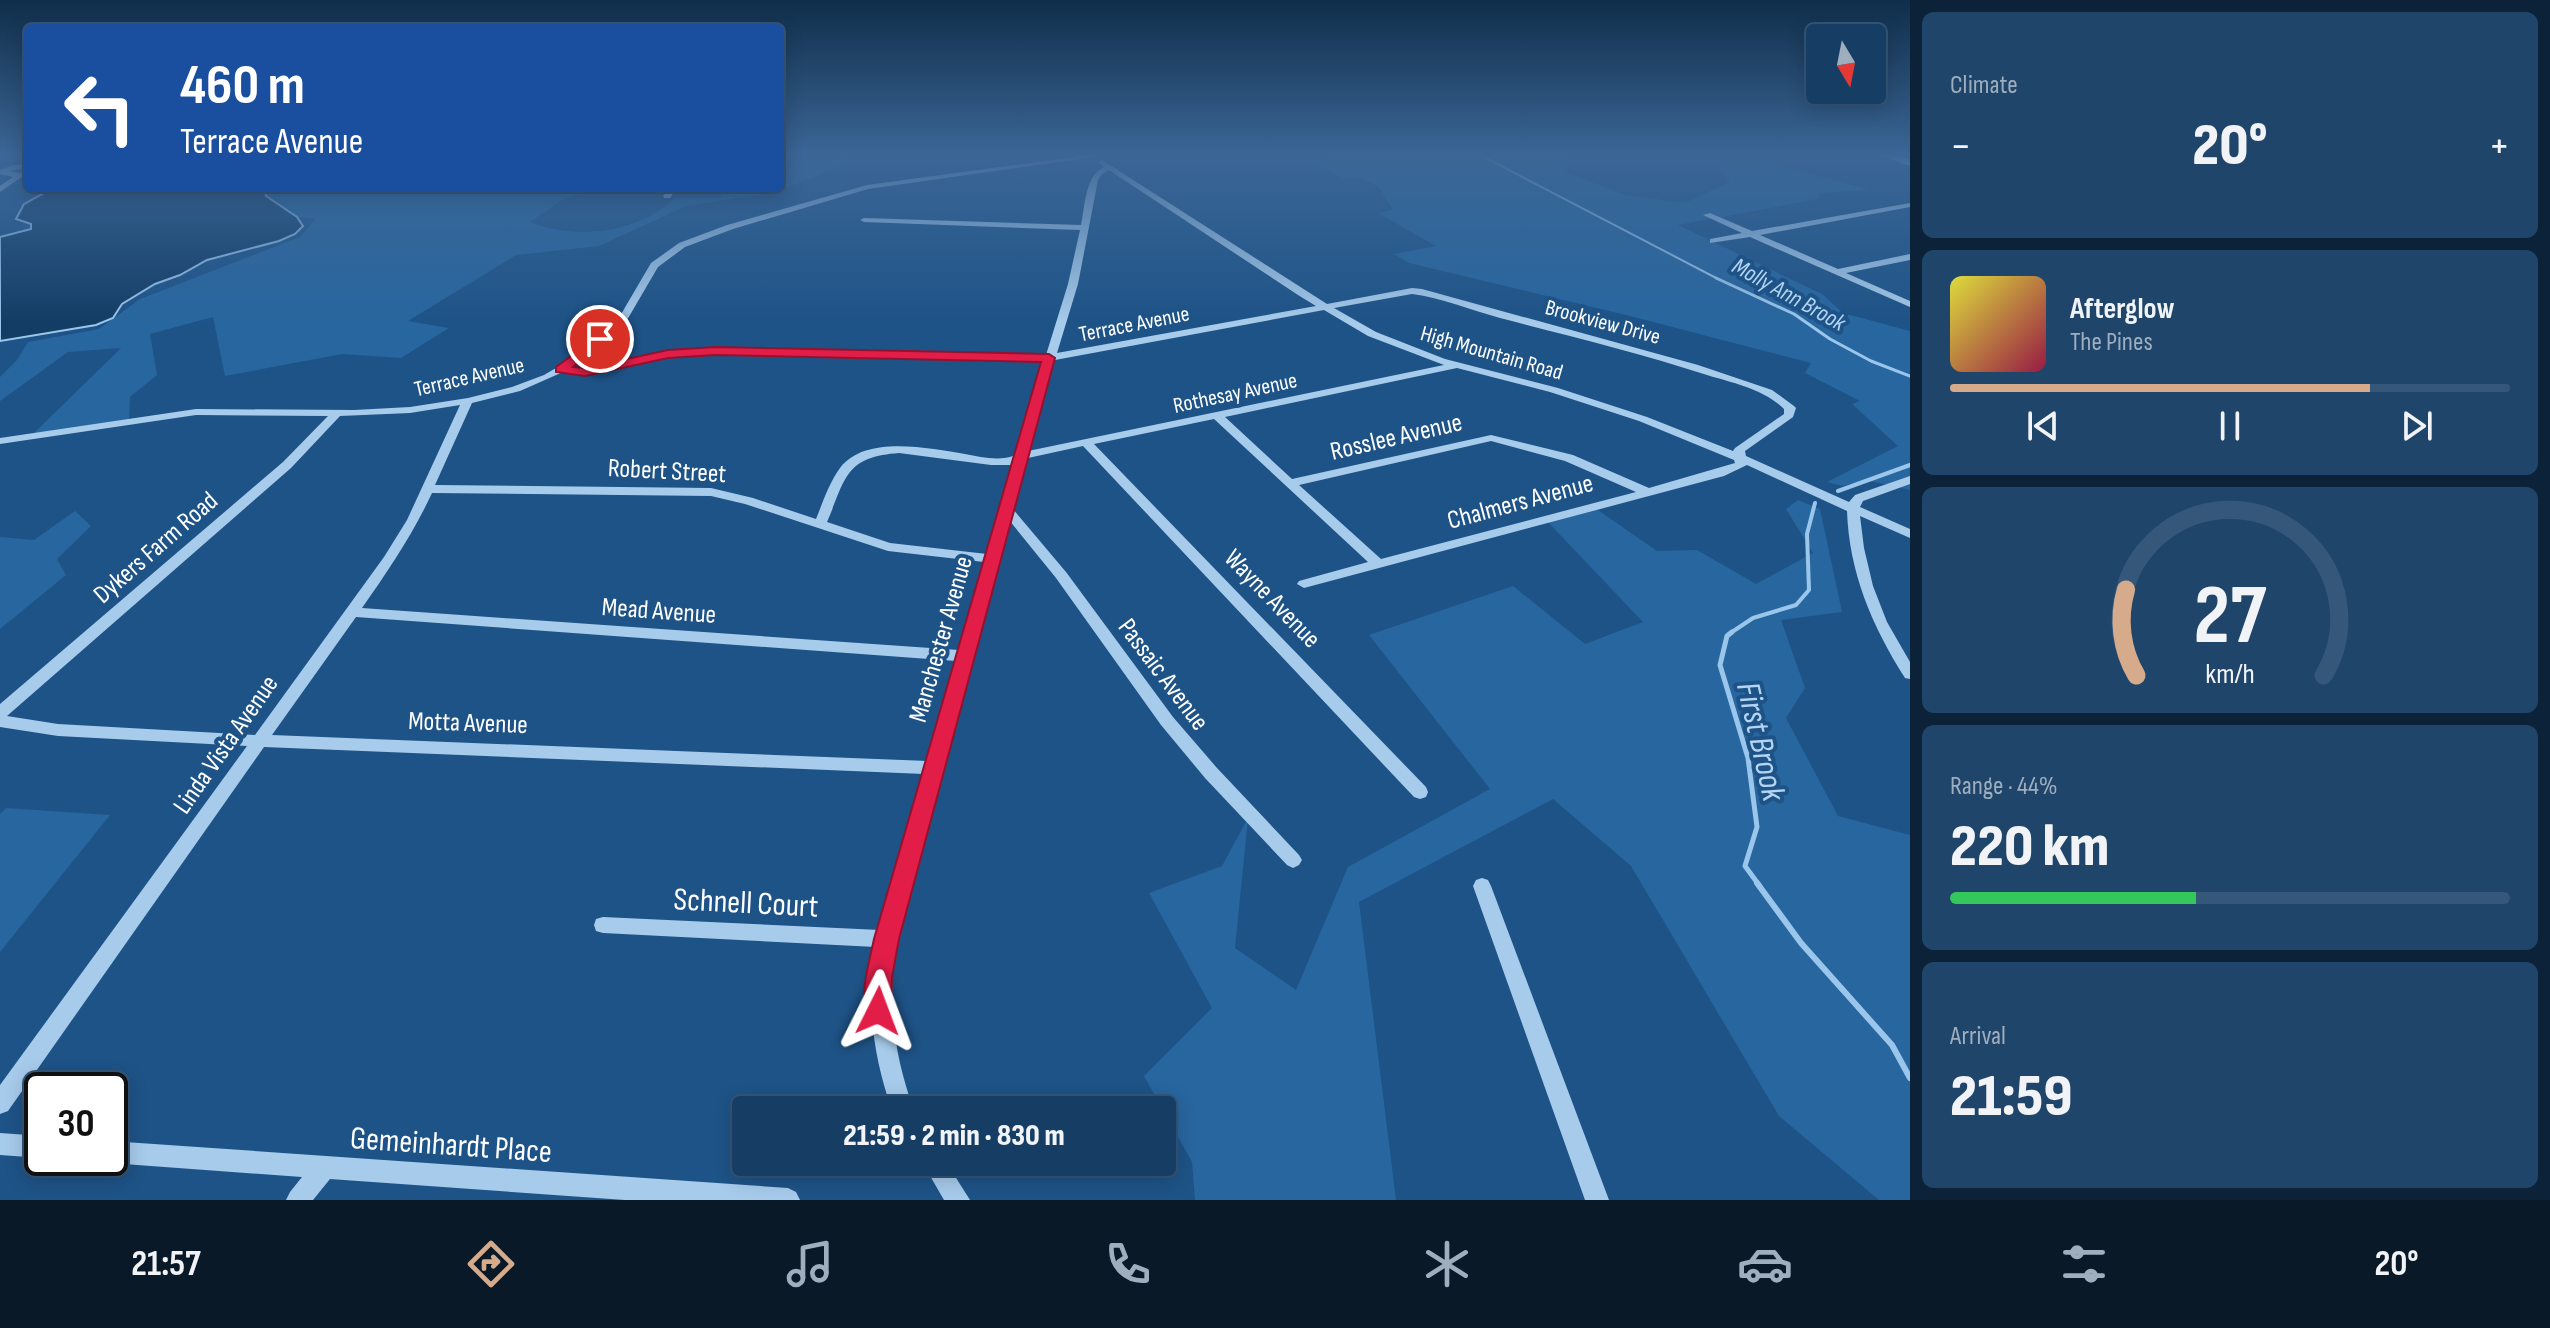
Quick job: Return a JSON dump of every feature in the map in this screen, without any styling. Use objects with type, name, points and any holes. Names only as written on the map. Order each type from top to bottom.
[{"type":"street","points":[[561,369],[624,318],[654,265],[682,245],[785,211]]},
{"type":"street","name":"Manchester Avenue","points":[[898,1096],[890,1072],[878,1011],[879,977],[887,939],[1020,457],[1073,284],[1089,211]]},
{"type":"street","name":"High Mountain Road","points":[[1177,211],[1324,308],[1392,343],[1457,365],[1586,400],[1740,458],[1910,534]]},
{"type":"street","points":[[1713,241],[1878,211]]},
{"type":"street","points":[[1707,215],[1910,304]]},
{"type":"street","points":[[864,220],[1086,228]]},
{"type":"street","points":[[1837,272],[1910,257]]},
{"type":"street","name":"Brookview Drive","points":[[1324,308],[1406,292],[1431,293],[1480,310],[1666,358],[1756,388],[1786,403],[1791,412],[1789,415],[1739,450],[1740,458]]},
{"type":"street","name":"Terrace Avenue","points":[[0,441],[138,418],[196,412],[410,410],[468,401],[516,389],[561,369],[585,372],[668,354],[715,351],[1049,358],[1324,308]]},
{"type":"street","name":"Rothesay Avenue","points":[[819,525],[846,468],[871,452],[897,450],[1000,462],[1457,365]]},
{"type":"street","name":"Linda Vista Avenue","points":[[0,1103],[390,559],[468,401]]},
{"type":"street","name":"Dykers Farm Road","points":[[0,713],[287,465],[337,413]]},
{"type":"street","points":[[1217,416],[1378,564]]},
{"type":"street","name":"Rosslee Avenue","points":[[1290,483],[1491,438],[1569,458],[1647,492]]},
{"type":"street","name":"Wayne Avenue","points":[[1086,443],[1420,792]]},
{"type":"street","name":"Chalmers Avenue","points":[[1304,584],[1720,473],[1741,465],[1740,458]]},
{"type":"street","points":[[1910,480],[1859,498],[1853,509],[1857,555],[1865,586],[1880,627],[1910,674]]},
{"type":"street","name":"Robert Street","points":[[427,489],[711,492],[888,547],[992,559]]},
{"type":"street","name":"Passaic Avenue","points":[[1006,508],[1061,575],[1167,721],[1293,860]]},
{"type":"street","name":"Mead Avenue","points":[[350,612],[965,656]]},
{"type":"street","name":"Motta Avenue","points":[[0,721],[58,730],[260,741],[934,768]]},
{"type":"street","points":[[1482,886],[1597,1200]]},
{"type":"street","name":"Schnell Court","points":[[603,925],[887,939]]},
{"type":"street","points":[[0,1144],[24,1146]]},
{"type":"street","name":"Gemeinhardt Place","points":[[128,1153],[788,1200]]},
{"type":"street","points":[[298,1200],[325,1167]]},
{"type":"street","points":[[942,1176],[958,1200]]},
{"type":"shaded area","points":[[20,211],[288,211],[303,226],[295,234],[279,241],[207,260],[155,284],[122,304],[113,318],[96,325],[0,341],[0,237],[31,229],[31,224],[16,219]]},
{"type":"shaded area","points":[[288,211],[546,211],[530,222],[547,228],[586,232],[625,226],[658,211],[675,211],[599,246],[516,255],[408,321],[449,328],[401,358],[342,354],[225,376],[213,317],[150,334],[157,375],[130,397],[129,420],[31,436],[121,348],[68,352],[0,401],[0,377],[17,360],[28,342],[99,329],[140,299],[300,237],[315,219],[297,217]]},
{"type":"shaded area","points":[[1754,211],[1678,225],[1822,294],[1843,313],[1910,331],[1910,490],[1866,480],[1842,486],[1827,482],[1898,446],[1852,404],[1860,401],[1805,373],[1811,363],[1409,263],[1394,254],[1436,246],[1378,213]]},
{"type":"shaded area","points":[[1798,500],[1820,509],[1842,612],[1781,620],[1805,688],[1786,718],[1838,816],[1910,835],[1910,1200],[1879,1200],[1779,1116],[1631,866],[1553,799],[1359,902],[1396,1200],[1195,1200],[1192,1162],[1176,1133],[1176,1096],[1155,1096],[1144,1076],[1212,1008],[1149,893],[1222,866],[1248,818],[1235,948],[1296,990],[1348,867],[1490,789],[1369,635],[1513,586],[1585,644],[1643,622],[1545,519],[1595,508],[1657,551],[1697,550],[1756,584],[1813,553],[1786,509]]},
{"type":"shaded area","points":[[75,511],[91,526],[57,559],[66,575],[0,629],[0,537],[34,540]]},
{"type":"shaded area","points":[[6,808],[110,815],[0,952],[0,814]]},
{"type":"waterway","name":"Molly Ann Brook","points":[[1588,211],[1717,279]]},
{"type":"waterway","name":"Molly Ann Brook","points":[[1717,279],[1794,314],[1830,339],[1871,361],[1910,376]]},
{"type":"waterway","name":"First Brook","points":[[1838,491],[1910,465]]},
{"type":"waterway","name":"First Brook","points":[[1732,632],[1753,618],[1796,605],[1809,590],[1807,534],[1815,503]]},
{"type":"waterway","name":"First Brook","points":[[1732,632],[1727,636],[1720,665],[1748,758],[1757,827],[1745,866],[1759,885]]},
{"type":"waterway","name":"First Brook","points":[[1757,883],[1801,943],[1892,1045],[1910,1078]]},
{"type":"route","points":[[600,339],[577,360],[561,369],[585,372],[690,351],[1049,358],[887,939],[879,977],[878,1011]]}]
